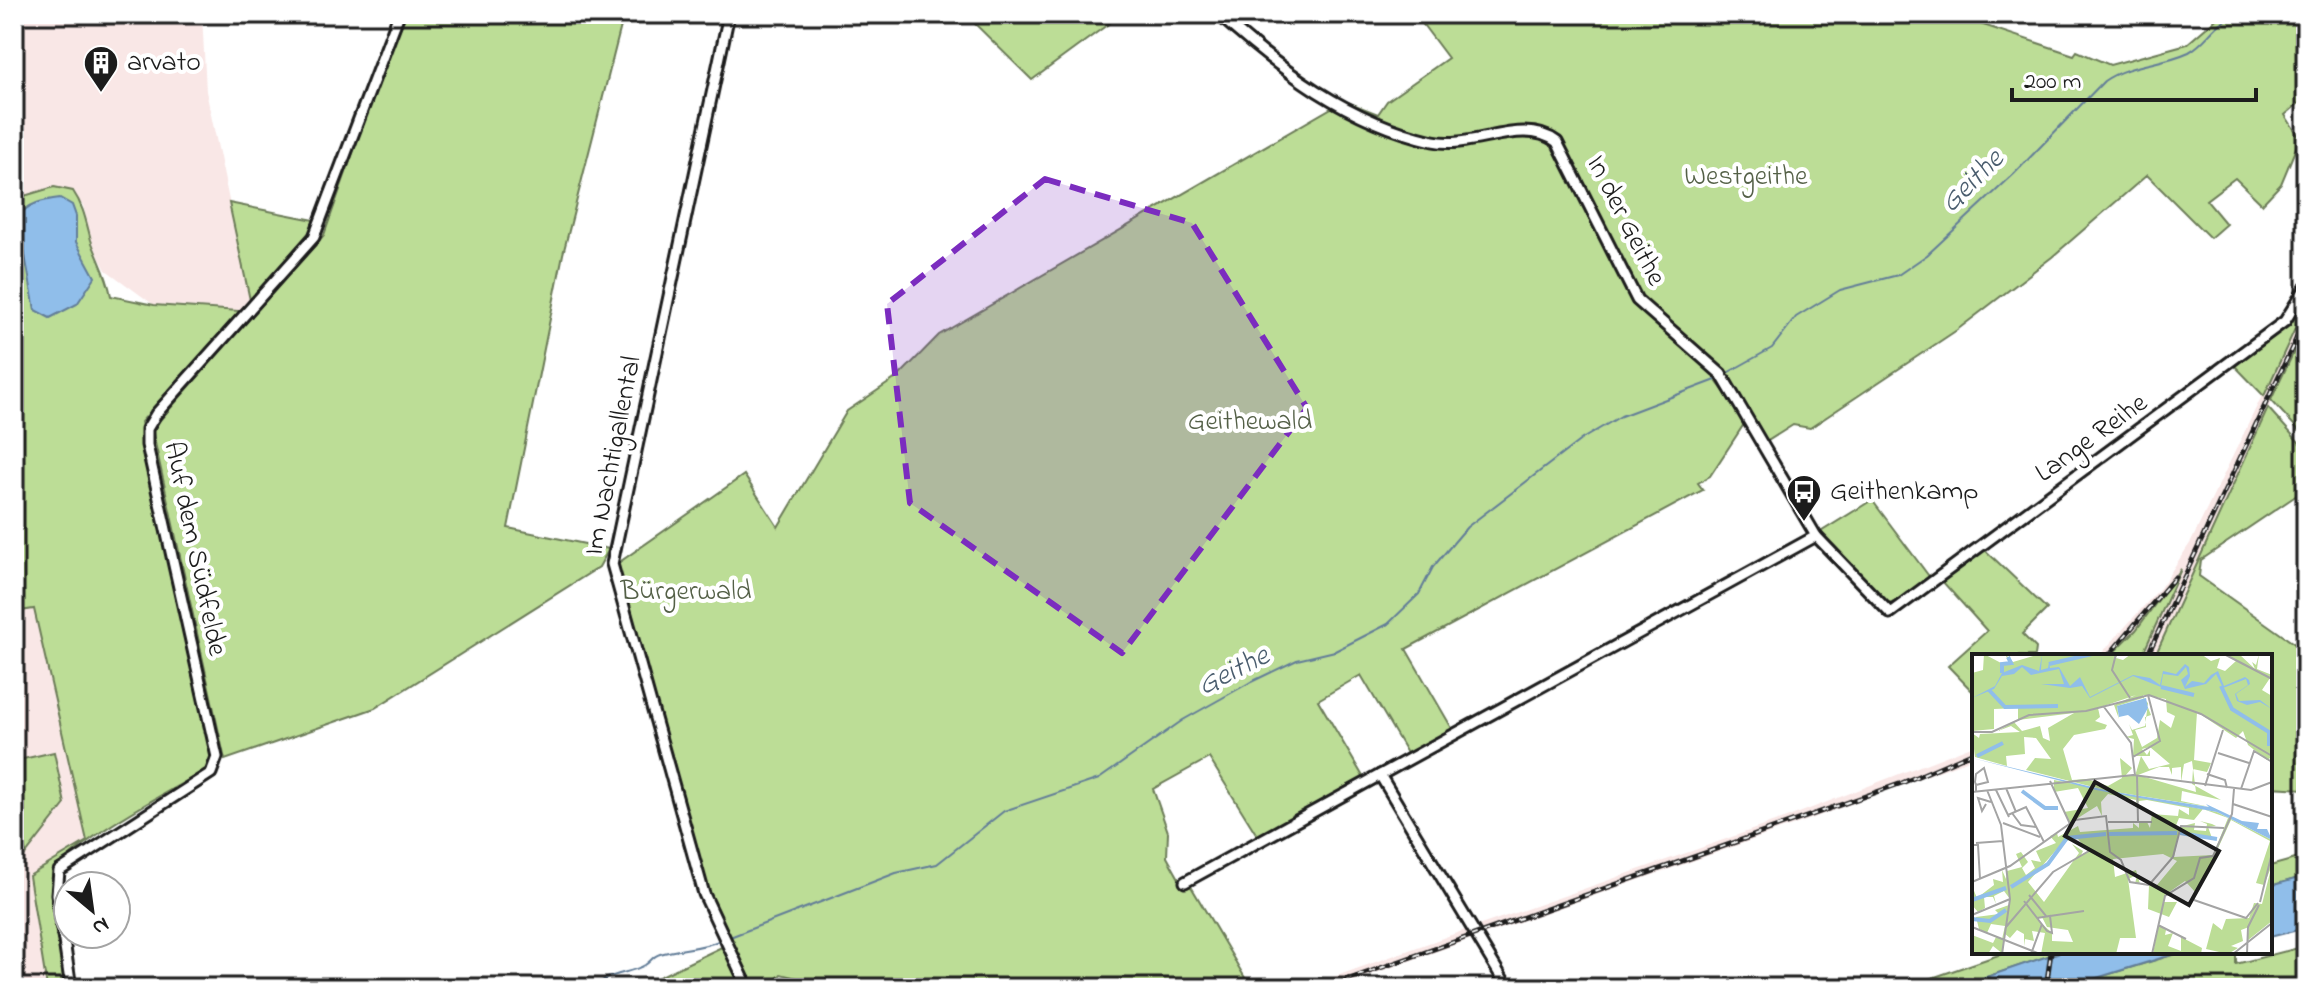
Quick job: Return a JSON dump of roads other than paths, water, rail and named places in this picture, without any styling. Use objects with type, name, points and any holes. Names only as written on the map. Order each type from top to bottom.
[{"type":"street","name":"Auf dem Südfelde","points":[[71,988],[57,894],[59,871],[211,773],[217,757],[147,445],[147,429],[156,414],[314,237],[399,14]]},
{"type":"street","name":"Im Nachtigallental","points":[[729,14],[612,564],[704,894],[748,988]]},
{"type":"street","name":"In der Geithe","points":[[1218,14],[1295,79],[1338,104],[1413,135],[1463,144],[1535,131],[1557,142],[1637,300],[1721,374],[1816,536],[1890,613]]},
{"type":"street","name":"Lange Reihe","points":[[1890,613],[2285,321],[2306,287]]},
{"type":"street","points":[[1185,882],[1816,536]]},
{"type":"street","points":[[1380,775],[1508,988]]},
{"type":"water","points":[[60,198],[72,205],[76,216],[76,242],[95,277],[77,304],[50,318],[35,310],[18,217],[31,205]]},
{"type":"water","points":[[2306,876],[2306,928],[2272,936],[2272,885]]},
{"type":"water","points":[[2054,954],[2174,954],[2064,988],[1954,988]]},
{"type":"waterway","name":"Geithe","points":[[1729,372],[1772,348],[1796,317],[1840,290],[1898,275],[1927,255],[2014,174],[2104,81],[2124,71],[2189,52],[2224,21],[2239,14]]},
{"type":"waterway","name":"Geithe","points":[[730,937],[896,873],[937,864],[1004,811],[1099,779],[1183,720],[1249,683],[1297,660],[1335,651],[1388,624],[1419,594],[1433,567],[1467,527],[1582,439],[1621,416],[1716,380]]},
{"type":"waterway","name":"Geithe","points":[[595,988],[605,979],[639,968],[658,955],[721,940]]},
{"type":"railway","points":[[2148,654],[2306,318]]},
{"type":"railway","points":[[2110,654],[2175,577]]},
{"type":"railway","points":[[1324,988],[1902,783],[1972,753]]},
{"type":"railway","points":[[2046,988],[2051,954]]},
{"type":"place","name":"arvato","points":[[101,94]]},
{"type":"place","name":"Geithenkamp","points":[[1804,523]]},
{"type":"park label","name":"Westgeithe","points":[[1746,177]]},
{"type":"park label","name":"Geithewald","points":[[1250,422]]},
{"type":"park label","name":"Bürgerwald","points":[[686,592]]}]
